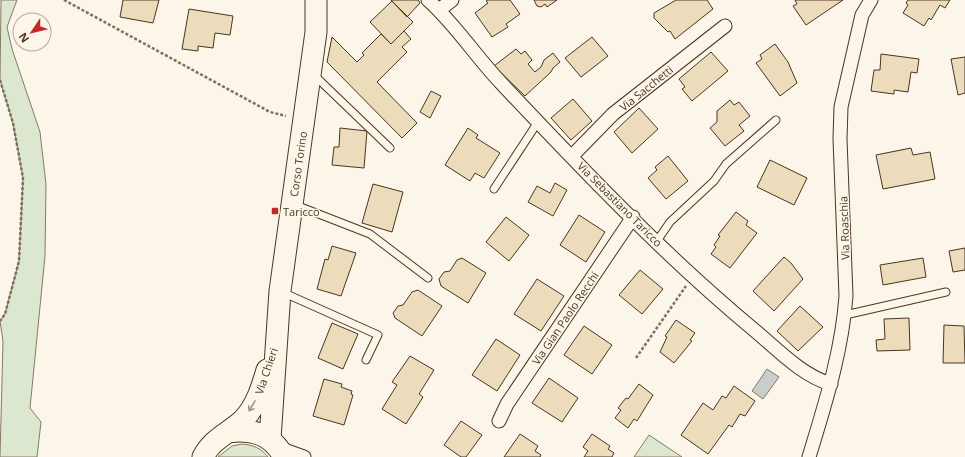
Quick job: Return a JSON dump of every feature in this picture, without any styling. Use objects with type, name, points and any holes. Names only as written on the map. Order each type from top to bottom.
[{"type":"main road","name":"Corso Torino","points":[[275,343],[280,291],[316,32],[316,0]]},
{"type":"main road","name":"Corso Torino","points":[[316,32],[327,0]]},
{"type":"main road","name":"Via Chieri","points":[[203,457],[207,449],[217,439],[229,432],[244,418],[260,394],[275,343]]},
{"type":"main road","name":"Via Chieri","points":[[275,343],[278,448]]},
{"type":"main road","points":[[229,432],[243,430],[257,432],[278,448]]},
{"type":"street","name":"Via Sebastiano Taricco","points":[[428,0],[439,10],[483,64],[538,122],[657,241],[720,301],[789,359],[817,380],[831,384]]},
{"type":"street","points":[[439,10],[452,0]]},
{"type":"street","name":"Via Roaschia","points":[[809,457],[831,384],[845,315],[846,296],[840,139],[841,107],[862,15],[871,0]]},
{"type":"street","name":"Via Sacchetti","points":[[572,156],[614,114],[725,26]]},
{"type":"street","name":"Via Gian Paolo Recchi","points":[[499,421],[507,404],[633,217]]},
{"type":"street","points":[[278,448],[304,457]]},
{"type":"lane","points":[[311,72],[390,148]]},
{"type":"lane","points":[[657,241],[670,222],[714,181],[726,164],[776,120]]},
{"type":"lane","points":[[494,189],[538,122]]},
{"type":"lane","points":[[292,204],[370,234],[428,278]]},
{"type":"lane","points":[[280,291],[378,335],[366,360]]},
{"type":"lane","points":[[845,315],[946,292]]},
{"type":"path","points":[[64,0],[270,112],[304,121]]},
{"type":"path","points":[[0,80],[13,123],[23,178],[18,261],[5,314],[0,321]]},
{"type":"path","points":[[636,358],[694,276]]},
{"type":"green space","points":[[1,0],[17,0],[7,27],[12,52],[40,132],[46,184],[45,256],[30,408],[41,422],[37,457],[0,457],[3,341],[0,321],[5,314],[19,261],[23,178],[13,123],[0,80]]},
{"type":"green space","points":[[649,435],[682,457],[634,457]]},
{"type":"green space","points":[[242,444],[250,445],[263,451],[268,457],[218,457],[232,446]]},
{"type":"shaded area","points":[[767,369],[779,377],[763,399],[752,391]]},
{"type":"building","points":[[123,0],[159,0],[153,23],[120,17]]},
{"type":"building","points":[[391,0],[418,0],[420,3],[407,17]]},
{"type":"building","points":[[510,0],[520,14],[506,24],[508,27],[492,37],[475,13],[488,3],[486,1]]},
{"type":"building","points":[[534,0],[557,0],[547,7],[545,4],[541,7],[537,6]]},
{"type":"building","points":[[676,0],[707,0],[713,9],[675,39],[670,31],[668,32],[654,18],[654,13]]},
{"type":"building","points":[[795,0],[843,0],[806,25],[793,6],[797,4]]},
{"type":"building","points":[[908,0],[950,0],[945,8],[940,5],[931,20],[929,18],[924,26],[903,13],[908,5],[906,3]]},
{"type":"building","points":[[392,1],[413,22],[391,44],[370,22]]},
{"type":"building","points":[[189,9],[233,16],[230,35],[215,33],[213,48],[198,46],[198,51],[182,49]]},
{"type":"building","points":[[404,31],[411,39],[402,47],[407,52],[377,82],[417,123],[402,138],[327,62],[332,37],[357,62],[364,55],[362,53],[381,34],[391,44]]},
{"type":"building","points":[[592,37],[608,56],[581,77],[565,58]]},
{"type":"building","points":[[775,44],[788,62],[797,83],[780,96],[756,63],[762,59],[760,55]]},
{"type":"building","points":[[516,49],[521,54],[525,51],[532,60],[528,64],[535,72],[541,67],[544,60],[553,53],[560,62],[525,96],[494,66]]},
{"type":"building","points":[[711,52],[728,71],[692,101],[682,89],[685,87],[679,79]]},
{"type":"building","points":[[881,54],[919,59],[917,73],[911,72],[908,92],[894,90],[894,94],[871,91],[874,70],[880,70]]},
{"type":"building","points":[[965,57],[965,93],[958,95],[951,59]]},
{"type":"building","points":[[431,91],[441,96],[430,118],[420,112]]},
{"type":"building","points":[[573,99],[592,121],[571,140],[551,118]]},
{"type":"building","points":[[730,100],[734,105],[739,102],[750,116],[739,125],[744,131],[725,146],[710,128],[717,122],[717,111]]},
{"type":"building","points":[[639,108],[658,129],[632,153],[614,132]]},
{"type":"building","points":[[340,128],[367,131],[364,168],[332,165],[334,147],[339,147]]},
{"type":"building","points":[[468,128],[478,135],[476,138],[500,153],[484,178],[475,173],[470,181],[445,165]]},
{"type":"building","points":[[911,148],[913,155],[930,152],[935,179],[883,189],[876,155]]},
{"type":"building","points":[[668,156],[688,181],[666,199],[648,178],[657,170],[655,167]]},
{"type":"building","points":[[770,160],[807,178],[794,205],[757,187]]},
{"type":"building","points":[[555,183],[567,190],[553,216],[528,202],[537,186],[550,193]]},
{"type":"building","points":[[373,184],[403,192],[392,232],[362,223]]},
{"type":"building","points":[[736,212],[748,221],[746,225],[757,233],[730,268],[711,254],[716,247],[714,245],[720,236],[718,235]]},
{"type":"building","points":[[579,215],[605,232],[586,262],[560,245]]},
{"type":"building","points":[[506,217],[529,235],[509,261],[486,242]]},
{"type":"building","points":[[332,246],[356,253],[341,296],[317,289],[325,259],[328,260]]},
{"type":"building","points":[[965,248],[965,270],[953,272],[949,251]]},
{"type":"building","points":[[784,257],[791,263],[803,279],[774,311],[753,291]]},
{"type":"building","points":[[462,258],[486,273],[468,303],[441,286],[439,279],[444,272],[450,271],[457,260]]},
{"type":"building","points":[[923,258],[926,277],[883,285],[880,265]]},
{"type":"building","points":[[640,270],[663,289],[642,314],[619,295]]},
{"type":"building","points":[[537,279],[564,296],[541,331],[514,314]]},
{"type":"building","points":[[418,290],[442,306],[422,336],[395,318],[393,313],[398,306],[403,305],[412,292]]},
{"type":"building","points":[[800,306],[823,327],[798,351],[777,331]]},
{"type":"building","points":[[909,318],[910,350],[877,351],[876,340],[885,339],[884,319]]},
{"type":"building","points":[[676,320],[695,333],[690,340],[692,341],[674,363],[660,352],[667,337],[665,336]]},
{"type":"building","points":[[332,323],[358,334],[343,369],[318,358]]},
{"type":"building","points":[[944,325],[964,326],[965,363],[943,363]]},
{"type":"building","points":[[584,326],[612,345],[592,374],[564,355]]},
{"type":"building","points":[[496,339],[520,355],[497,391],[472,375]]},
{"type":"building","points":[[410,356],[434,370],[419,394],[423,397],[406,424],[382,409],[397,385],[392,382]]},
{"type":"building","points":[[549,378],[578,398],[562,422],[532,403]]},
{"type":"building","points":[[324,379],[342,384],[341,387],[352,391],[351,394],[353,395],[344,425],[313,416]]},
{"type":"building","points":[[639,384],[653,395],[637,421],[634,419],[628,428],[615,418],[621,410],[618,408],[626,398],[628,399]]},
{"type":"building","points":[[734,386],[755,401],[745,416],[740,414],[732,427],[729,425],[708,454],[681,435],[703,403],[713,410],[722,396],[726,398]]},
{"type":"building","points":[[461,421],[482,435],[466,457],[461,457],[444,445]]},
{"type":"building","points":[[520,434],[538,446],[535,451],[541,455],[540,457],[504,457]]},
{"type":"building","points":[[592,434],[610,446],[608,449],[614,453],[612,457],[584,457],[588,451],[583,447]]},
{"type":"place","name":"Taricco","points":[[275,211]]}]
